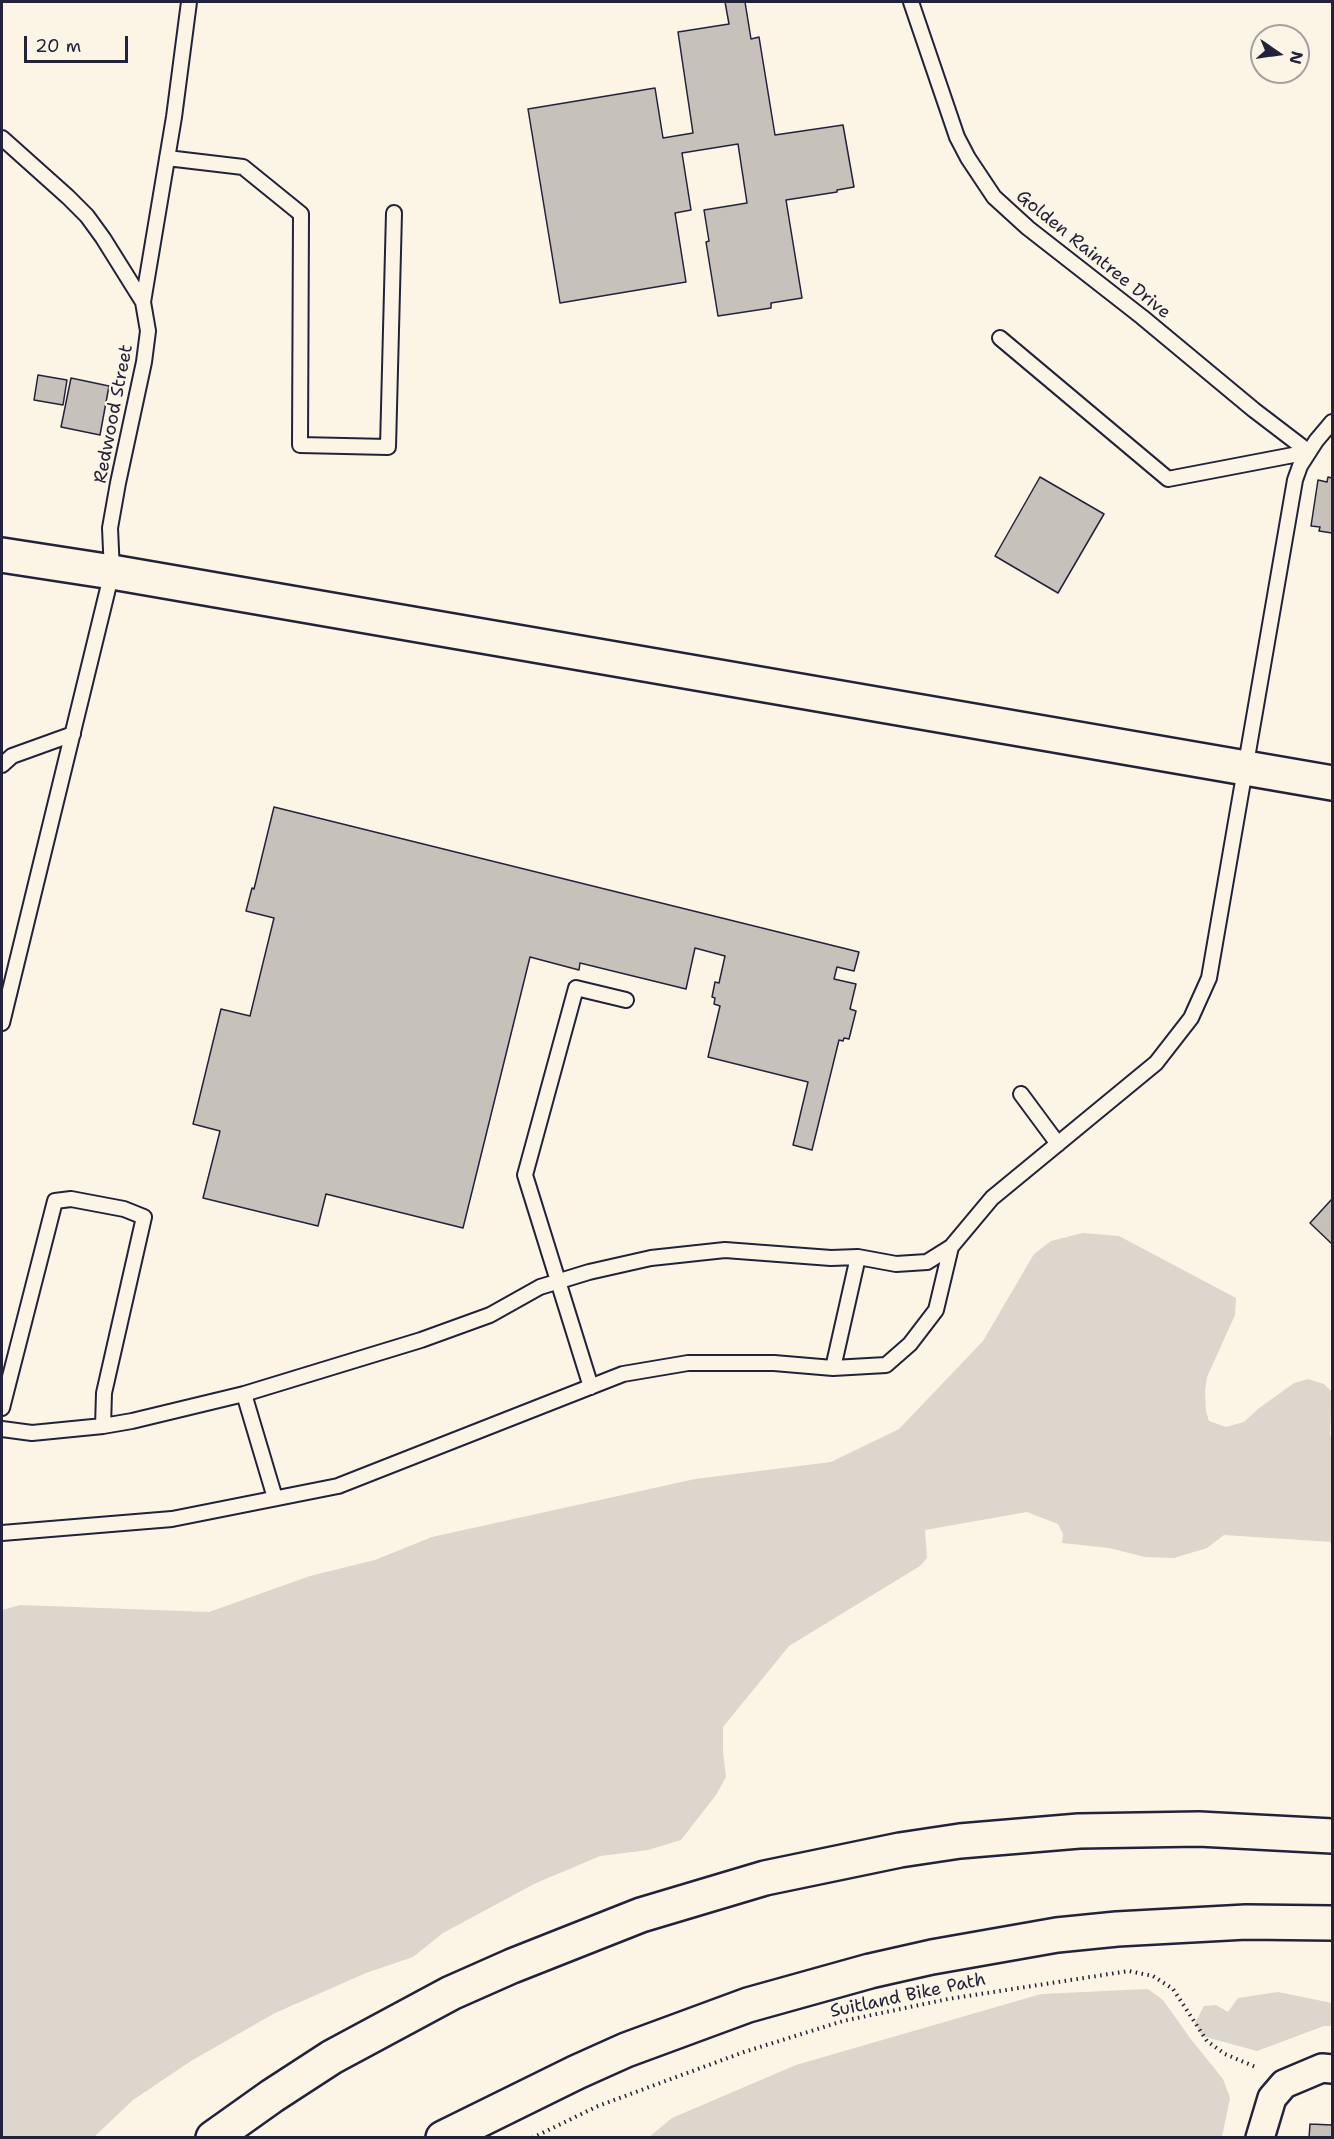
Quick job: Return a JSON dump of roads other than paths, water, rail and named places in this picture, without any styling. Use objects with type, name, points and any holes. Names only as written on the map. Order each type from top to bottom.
[{"type":"main road","points":[[2,555],[112,572],[1332,783]]},
{"type":"main road","points":[[213,2138],[332,2057],[451,1993],[512,1966],[641,1915],[765,1878],[900,1850],[960,1841],[1078,1831],[1198,1829],[1332,1836]]},
{"type":"main road","points":[[443,2138],[538,2090],[626,2050],[748,2005],[870,1971],[952,1953],[1057,1935],[1117,1929],[1246,1922],[1332,1923]]},
{"type":"street","points":[[1260,2138],[1272,2098],[1284,2084],[1327,2068]]},
{"type":"lane","points":[[143,302],[167,158],[189,2]]},
{"type":"lane","name":"Golden Raintree Drive","points":[[911,2],[957,137],[968,158],[994,196],[1028,228],[1309,452]]},
{"type":"lane","name":"Redwood Street","points":[[2,138],[87,216],[143,302],[148,331],[144,362],[110,528],[112,572],[2,1023]]},
{"type":"lane","points":[[167,158],[243,167],[301,214],[300,445],[388,447],[394,213]]},
{"type":"lane","points":[[1000,338],[1168,479],[1309,452]]},
{"type":"lane","points":[[2,1429],[32,1433],[103,1426],[244,1394],[421,1340],[490,1315],[540,1287],[588,1272],[651,1258],[726,1250],[831,1258],[858,1257],[896,1264],[927,1262],[951,1247],[992,1198],[1156,1063],[1191,1018],[1209,978],[1292,491],[1300,466],[1332,424]]},
{"type":"lane","points":[[2,765],[12,756],[73,734]]},
{"type":"lane","points":[[591,1387],[525,1175],[576,988],[626,1000]]},
{"type":"lane","points":[[1021,1094],[1058,1143]]},
{"type":"lane","points":[[2,1408],[55,1201],[71,1199],[124,1209],[144,1217],[104,1393],[103,1426]]},
{"type":"lane","points":[[2,1533],[172,1519],[338,1486],[623,1374],[688,1363],[774,1364],[833,1368],[886,1365],[910,1344],[936,1310],[951,1247]]},
{"type":"lane","points":[[833,1368],[858,1257]]},
{"type":"lane","points":[[244,1394],[275,1498]]}]
